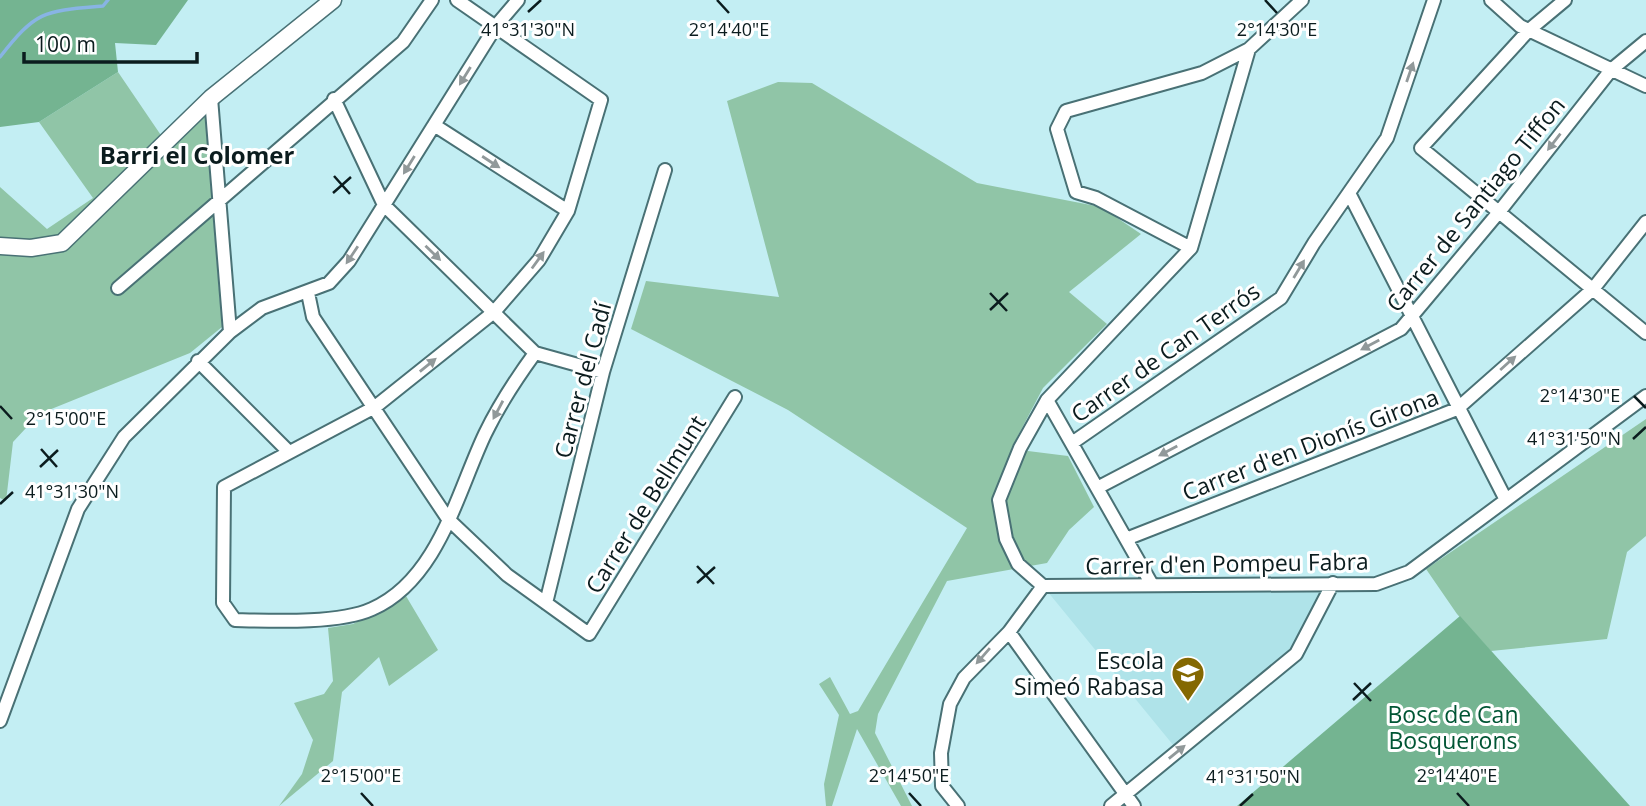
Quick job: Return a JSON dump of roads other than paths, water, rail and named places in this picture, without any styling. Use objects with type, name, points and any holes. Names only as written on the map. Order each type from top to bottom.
[{"type":"street","points":[[0,246],[32,248],[62,243],[211,98],[333,0]]},
{"type":"street","points":[[118,288],[402,42],[432,0]]},
{"type":"street","points":[[457,0],[601,100],[568,211],[539,260],[494,312],[375,407],[224,486],[223,603],[235,620],[296,620],[373,609],[401,589],[426,563],[504,398],[535,353]]},
{"type":"street","points":[[0,721],[78,509],[124,437],[230,332],[262,309],[329,283],[349,261],[496,26],[518,0]]},
{"type":"street","points":[[1191,248],[1096,198],[1076,192],[1057,129],[1066,111],[1202,73],[1249,49],[1302,0]]},
{"type":"street","name":"Carrer de Can Terrós","points":[[1072,443],[1281,298],[1314,243],[1350,195],[1387,138],[1434,0]]},
{"type":"street","points":[[1491,0],[1529,30],[1646,86]]},
{"type":"street","points":[[1565,0],[1529,30],[1422,148],[1646,333]]},
{"type":"street","name":"Carrer de Santiago Tiffon","points":[[1097,488],[1401,329],[1499,212],[1611,70],[1646,41]]},
{"type":"street","points":[[956,803],[942,786],[942,753],[950,704],[964,678],[1009,632],[1043,586],[1018,564],[1006,538],[999,500],[1020,448],[1048,400],[1191,248],[1249,49]]},
{"type":"street","points":[[211,98],[230,332]]},
{"type":"street","points":[[334,99],[384,205],[535,353],[603,372]]},
{"type":"street","points":[[434,125],[568,211]]},
{"type":"street","name":"Carrer del Cadí","points":[[547,603],[603,372],[665,170]]},
{"type":"street","points":[[1350,195],[1457,409],[1506,500]]},
{"type":"street","name":"Carrer d'en Dionís Girona","points":[[1126,539],[1457,409],[1592,289],[1646,222]]},
{"type":"street","points":[[308,293],[313,317],[448,519],[508,575],[547,603]]},
{"type":"street","points":[[198,361],[288,451]]},
{"type":"street","name":"Carrer d'en Pompeu Fabra","points":[[1043,586],[1151,583],[1376,584],[1409,572],[1646,396]]},
{"type":"street","name":"Carrer de Bellmunt","points":[[547,603],[590,634],[735,397]]},
{"type":"street","points":[[1048,400],[1151,583]]},
{"type":"street","points":[[1111,806],[1296,654],[1333,583]]},
{"type":"street","points":[[1009,632],[1134,806]]},
{"type":"waterway","points":[[0,57],[23,30],[43,16],[67,9],[103,6],[108,0]]},
{"type":"place","name":"Escola Simeó Rabasa","points":[[1188,703]]},
{"type":"district","name":"Barri el Colomer","points":[[197,154]]},
{"type":"park label","name":"Bosc de Can Bosquerons","points":[[1453,727]]}]
